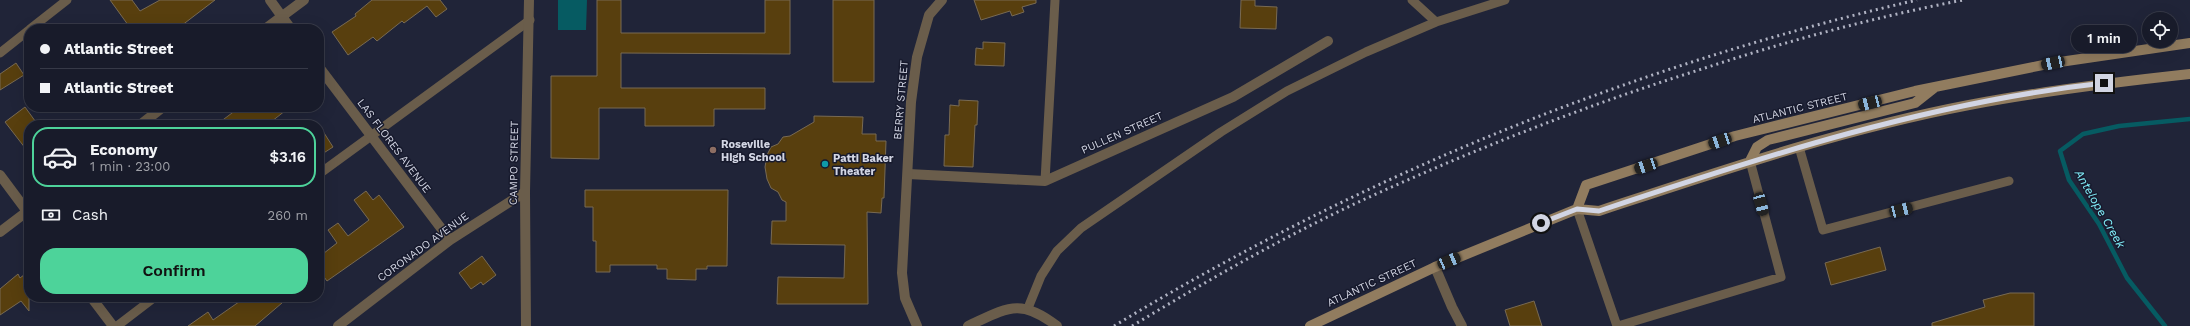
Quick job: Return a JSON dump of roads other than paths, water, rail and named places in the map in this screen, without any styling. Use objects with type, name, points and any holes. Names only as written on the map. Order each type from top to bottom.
[{"type":"main road","name":"ATLANTIC STREET","points":[[1577,209],[1586,186],[1735,136],[1935,87],[2053,63],[2190,43]]},
{"type":"main road","name":"ATLANTIC STREET","points":[[1310,326],[1435,267],[1577,209],[1599,211],[1750,161],[1854,132],[1968,105],[2090,85],[2190,74]]},
{"type":"main road","points":[[1750,161],[1757,147],[1768,140],[1915,103],[1935,87]]},
{"type":"street","points":[[270,0],[286,24]]},
{"type":"street","points":[[272,24],[304,0]]},
{"type":"street","name":"CAMPO STREET","points":[[526,326],[525,192],[530,20],[529,0]]},
{"type":"street","name":"BERRY STREET","points":[[916,326],[905,298],[902,273],[911,102],[917,57],[929,15],[942,0]]},
{"type":"street","name":"PULLEN STREET","points":[[908,174],[1045,182],[1233,97],[1328,41]]},
{"type":"street","name":"LAS FLORES AVENUE","points":[[324,74],[450,240]]},
{"type":"street","points":[[146,120],[157,112]]},
{"type":"street","points":[[0,175],[24,207]]},
{"type":"street","name":"CORONADO AVENUE","points":[[338,326],[450,240],[525,192]]},
{"type":"street","points":[[0,232],[24,215]]},
{"type":"street","points":[[1435,267],[1462,326]]},
{"type":"street","points":[[95,302],[113,326]]},
{"type":"street","points":[[968,326],[1000,311],[1015,307],[1028,308],[1046,321],[1057,326]]},
{"type":"lane","points":[[36,24],[67,0]]},
{"type":"lane","points":[[1045,182],[1054,0]]},
{"type":"lane","points":[[1412,0],[1436,22]]},
{"type":"lane","points":[[1028,308],[1041,276],[1057,251],[1082,228],[1221,132],[1287,91],[1366,52],[1436,22],[1505,0]]},
{"type":"lane","points":[[324,170],[370,135],[530,20]]},
{"type":"lane","points":[[0,53],[24,34]]},
{"type":"lane","points":[[1799,147],[1823,230],[2009,182]]},
{"type":"lane","points":[[1577,209],[1617,326],[1781,277],[1750,161]]},
{"type":"lane","points":[[117,326],[148,302]]},
{"type":"waterway","name":"Antelope Creek","points":[[2165,326],[2127,278],[2099,224],[2069,180],[2060,151],[2083,134],[2119,126],[2190,119]]},
{"type":"railway","points":[[1114,326],[1208,271],[1305,220],[1403,174],[1503,131],[1604,92],[1707,57],[1811,26],[1917,0]]},
{"type":"railway","points":[[1132,326],[1247,259],[1335,213],[1490,145],[1616,97],[1766,49],[1831,30],[1963,0]]},
{"type":"place","name":"Roseville High School","points":[[713,150]]},
{"type":"place","name":"Patti Baker Theater","points":[[825,164]]}]
